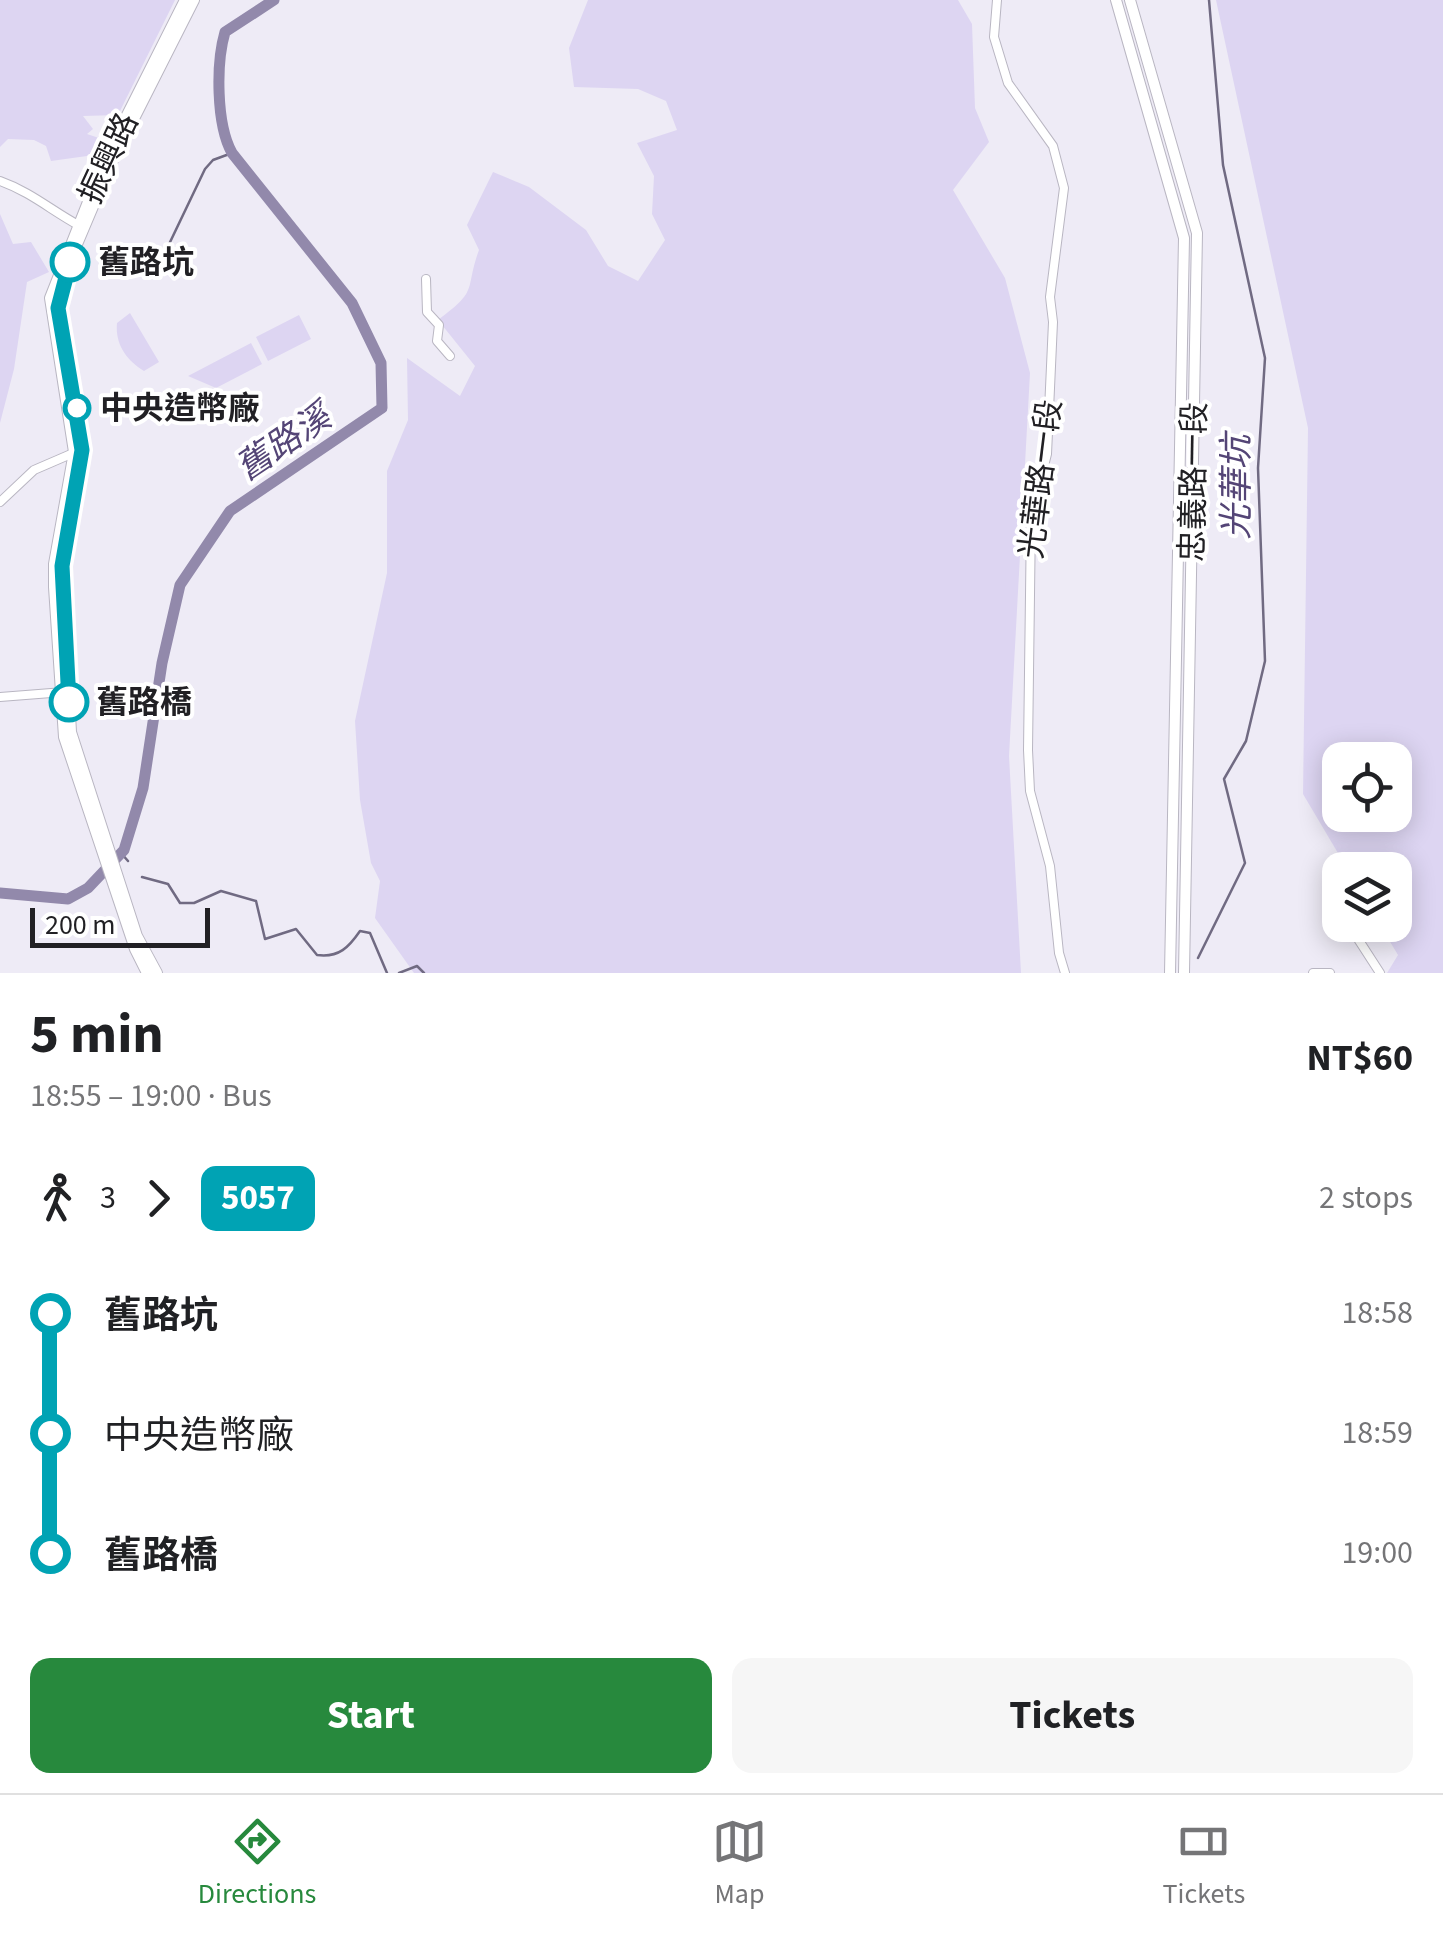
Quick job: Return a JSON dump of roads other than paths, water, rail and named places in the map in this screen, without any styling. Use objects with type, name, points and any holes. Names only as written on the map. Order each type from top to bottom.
[{"type":"main road","name":"振興路","points":[[114,874],[64,737],[62,566],[78,451],[58,308],[64,275],[111,146],[185,0]]},
{"type":"main road","name":"振興路","points":[[81,226],[194,0]]},
{"type":"main road","name":"忠義路一段","points":[[1116,0],[1184,238],[1185,558],[1191,790],[1184,973]]},
{"type":"main road","name":"忠義路一段","points":[[1130,0],[1160,90],[1197,233],[1185,558],[1171,790],[1170,973]]},
{"type":"main road","points":[[1142,96],[1160,90]]},
{"type":"main road","points":[[1171,790],[1191,790]]},
{"type":"main road","points":[[114,874],[147,973]]},
{"type":"main road","points":[[114,874],[137,936],[157,973]]},
{"type":"street","name":"光華路一段","points":[[997,0],[994,37],[1008,84],[1053,146],[1064,188],[1050,297],[1053,322],[1048,454],[1030,517],[1028,750],[1030,791],[1050,866],[1059,953],[1066,973]]},
{"type":"street","points":[[0,180],[36,195],[81,226]]},
{"type":"street","points":[[426,278],[427,312],[439,325],[437,342],[450,356]]},
{"type":"street","points":[[0,502],[34,470],[78,451]]},
{"type":"street","points":[[0,698],[64,692]]},
{"type":"street","points":[[1360,942],[1380,973]]},
{"type":"street","points":[[1313,973],[1330,973]]},
{"type":"waterway","name":"舊路溪","points":[[0,893],[68,899],[88,888],[124,850],[143,788],[162,663],[180,585],[230,511],[382,408],[381,363],[352,303],[232,153],[223,126],[219,76],[225,32],[274,0]]},
{"type":"waterway","name":"光華坑","points":[[1198,958],[1245,863],[1224,779],[1246,741],[1265,661],[1258,468],[1265,358],[1223,165],[1209,0]]},
{"type":"waterway","points":[[137,265],[150,267],[161,261],[205,169],[213,160],[232,153]]},
{"type":"waterway","points":[[121,853],[128,861]]},
{"type":"waterway","points":[[142,877],[168,884],[180,903],[194,903],[221,891],[256,901],[265,939],[296,929],[317,955],[337,953],[360,931],[370,933],[387,973]]},
{"type":"waterway","points":[[399,973],[417,966],[424,973]]},
{"type":"place","name":"舊路坑","points":[[70,262]]},
{"type":"place","name":"中央造幣廠","points":[[77,408]]},
{"type":"place","name":"舊路橋","points":[[69,702]]}]
